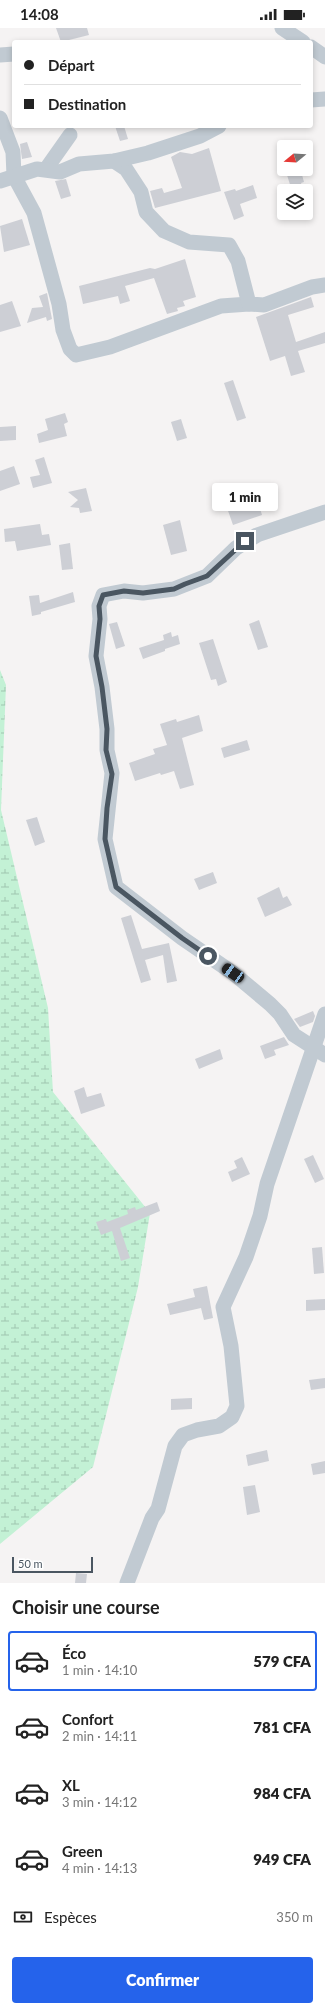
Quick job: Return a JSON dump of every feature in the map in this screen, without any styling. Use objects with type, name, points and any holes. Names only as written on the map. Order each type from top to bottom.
[{"type":"street","points":[[282,28],[300,40]]},
{"type":"street","points":[[313,48],[325,57]]},
{"type":"street","points":[[0,55],[12,54]]},
{"type":"street","points":[[313,100],[325,99]]},
{"type":"street","points":[[0,118],[13,152],[7,179]]},
{"type":"street","points":[[7,179],[37,169],[60,172],[79,164],[114,161],[148,153],[200,136],[215,128]]},
{"type":"street","points":[[46,169],[70,135]]},
{"type":"street","points":[[114,161],[126,169],[142,192],[146,212],[164,231],[189,242],[229,245],[238,261],[249,304]]},
{"type":"street","points":[[7,179],[34,213],[59,304],[63,330],[70,350],[76,355],[110,347],[221,306],[249,304],[264,305],[295,295],[312,287],[325,285]]},
{"type":"street","points":[[321,1051],[294,1035],[280,1014],[233,973],[182,938],[116,887],[105,839],[107,808],[112,774],[106,750],[107,729],[96,654],[100,619],[99,606],[103,595],[124,591],[143,593],[174,589],[207,576],[236,548],[257,535],[325,512]]},
{"type":"street","points":[[127,1583],[152,1518],[158,1509],[175,1446],[182,1435],[197,1430],[219,1426],[232,1417],[237,1406],[231,1346],[223,1307],[246,1258],[260,1216],[267,1184],[321,1051],[320,1029],[325,1014]]},
{"type":"green space","points":[[0,670],[6,685],[1,810],[48,1008],[53,1092],[150,1213],[138,1287],[93,1467],[0,1544]]},
{"type":"building","points":[[56,28],[87,28],[89,35],[69,40],[60,40]]},
{"type":"building","points":[[116,128],[125,128],[128,139],[120,141]]},
{"type":"building","points":[[27,142],[32,157],[22,159],[20,144]]},
{"type":"building","points":[[209,148],[221,191],[155,208],[150,191],[162,188],[164,193],[182,188],[171,157],[180,152],[192,154]]},
{"type":"building","points":[[287,176],[302,176],[304,182],[301,184],[290,184]]},
{"type":"building","points":[[66,179],[71,196],[61,199],[55,181]]},
{"type":"building","points":[[253,185],[257,198],[240,204],[244,216],[234,220],[224,192],[235,189],[236,191]]},
{"type":"building","points":[[22,219],[30,245],[4,252],[0,226]]},
{"type":"building","points":[[185,259],[196,297],[183,301],[185,306],[177,308],[178,311],[167,314],[154,278],[125,286],[130,301],[120,304],[118,296],[83,304],[79,286],[150,268],[155,269]]},
{"type":"building","points":[[47,293],[52,319],[47,321],[46,317],[27,323],[32,308],[43,307],[39,296]]},
{"type":"building","points":[[311,297],[314,307],[288,315],[296,342],[325,332],[325,343],[298,351],[305,372],[291,376],[285,356],[270,361],[256,317]]},
{"type":"building","points":[[12,301],[21,326],[0,332],[0,305]]},
{"type":"building","points":[[233,380],[246,418],[237,421],[224,383]]},
{"type":"building","points":[[65,413],[68,422],[64,424],[67,436],[39,443],[37,434],[48,430],[45,419]]},
{"type":"building","points":[[181,419],[187,438],[177,441],[171,422]]},
{"type":"building","points":[[16,426],[16,440],[0,441],[0,427]]},
{"type":"building","points":[[44,457],[52,483],[33,488],[30,477],[40,475],[35,460]]},
{"type":"building","points":[[14,466],[20,484],[0,491],[0,471]]},
{"type":"building","points":[[86,488],[92,511],[80,513],[79,508],[70,507],[78,500],[68,492]]},
{"type":"building","points":[[240,501],[242,507],[258,502],[262,515],[233,525],[226,505]]},
{"type":"building","points":[[180,520],[187,551],[171,555],[163,525]]},
{"type":"building","points":[[40,524],[42,535],[49,534],[51,545],[17,551],[15,541],[5,542],[4,529]]},
{"type":"building","points":[[70,543],[73,569],[62,570],[59,545]]},
{"type":"building","points":[[73,592],[75,602],[32,616],[29,596],[39,595],[40,603]]},
{"type":"building","points":[[259,620],[268,647],[258,650],[249,624]]},
{"type":"building","points":[[117,622],[125,646],[116,649],[109,624]]},
{"type":"building","points":[[171,632],[172,637],[178,635],[180,644],[143,659],[139,648],[164,640],[163,635]]},
{"type":"building","points":[[213,639],[227,682],[218,686],[216,679],[211,680],[199,643]]},
{"type":"building","points":[[199,715],[203,731],[182,738],[194,785],[180,789],[174,771],[161,775],[160,773],[135,781],[129,763],[155,754],[153,749],[167,745],[160,724],[176,719],[177,722]]},
{"type":"building","points":[[247,740],[250,750],[224,758],[221,748]]},
{"type":"building","points":[[37,817],[45,842],[35,846],[26,820]]},
{"type":"building","points":[[213,872],[217,883],[199,890],[194,879]]},
{"type":"building","points":[[279,887],[283,898],[287,896],[292,905],[265,917],[257,898]]},
{"type":"building","points":[[131,915],[142,949],[169,943],[177,981],[167,983],[163,955],[145,960],[151,980],[141,983],[121,918]]},
{"type":"building","points":[[313,1011],[315,1016],[313,1022],[300,1027],[294,1019]]},
{"type":"building","points":[[284,1037],[289,1045],[274,1050],[276,1055],[265,1059],[260,1046]]},
{"type":"building","points":[[220,1049],[223,1059],[199,1069],[195,1059]]},
{"type":"building","points":[[84,1087],[87,1097],[101,1093],[105,1106],[81,1114],[74,1091]]},
{"type":"building","points":[[313,1155],[324,1179],[315,1183],[304,1159]]},
{"type":"building","points":[[242,1157],[250,1174],[232,1182],[228,1172],[237,1168],[234,1161]]},
{"type":"building","points":[[157,1202],[160,1211],[120,1228],[130,1258],[121,1261],[112,1231],[101,1235],[96,1222],[106,1219],[107,1222],[128,1214],[127,1210],[135,1207],[136,1210]]},
{"type":"building","points":[[322,1247],[324,1273],[314,1274],[312,1248]]},
{"type":"building","points":[[207,1286],[213,1318],[204,1320],[201,1308],[170,1315],[167,1304],[195,1297],[193,1289]]},
{"type":"building","points":[[325,1299],[325,1310],[306,1311],[306,1300]]},
{"type":"building","points":[[325,1378],[325,1388],[311,1390],[309,1380]]},
{"type":"building","points":[[192,1398],[192,1409],[171,1410],[171,1399]]},
{"type":"building","points":[[267,1450],[269,1461],[248,1466],[246,1455]]},
{"type":"building","points":[[325,1461],[325,1473],[313,1475],[311,1464]]},
{"type":"building","points":[[255,1485],[260,1512],[247,1515],[243,1487]]},
{"type":"building","points":[[76,1573],[87,1574],[86,1583],[75,1583]]},
{"type":"route","points":[[208,956],[120,892],[116,887],[105,839],[107,808],[112,774],[111,765],[106,750],[107,729],[102,687],[96,656],[100,619],[99,606],[103,595],[124,591],[143,593],[174,589],[207,576],[245,541]]}]
